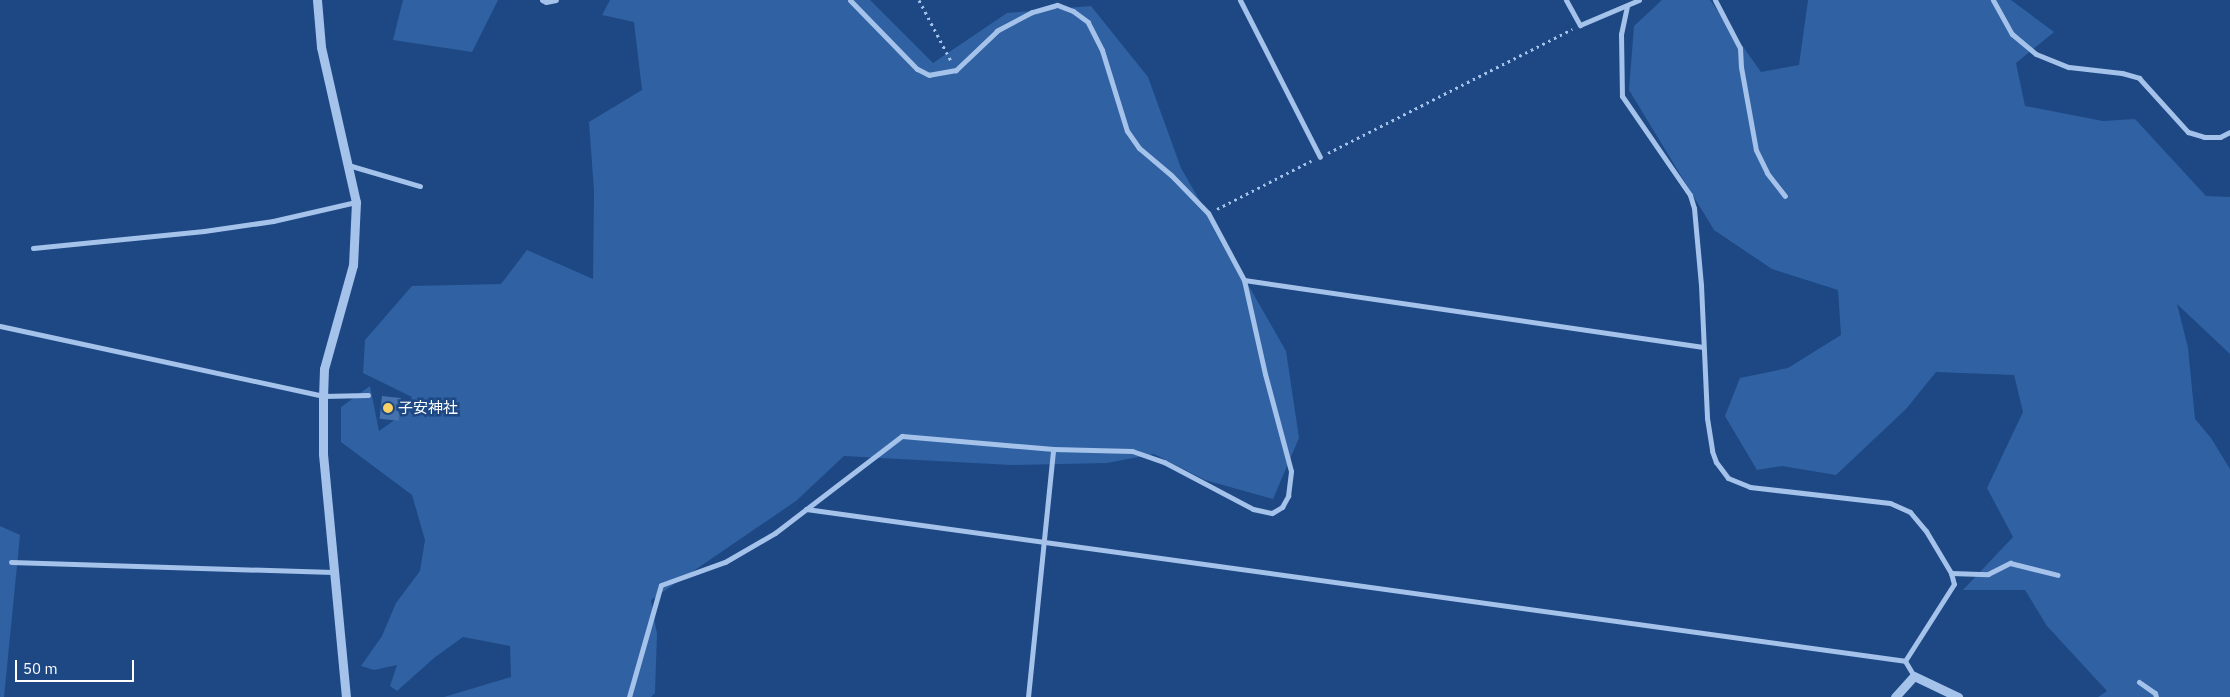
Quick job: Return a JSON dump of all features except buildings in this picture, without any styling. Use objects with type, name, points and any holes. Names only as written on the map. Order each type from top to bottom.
[{"type":"street","points":[[317,0],[320,47],[356,202],[353,265],[324,369],[323,396],[323,454],[346,697]]},
{"type":"street","points":[[542,0],[546,2],[556,0]]},
{"type":"street","points":[[630,697],[661,585],[725,562],[775,533],[902,436],[1052,449],[1132,451],[1164,462],[1253,510],[1272,513],[1282,507],[1288,496],[1291,471],[1265,374],[1244,280],[1208,214],[1171,175],[1139,148],[1127,131],[1102,50],[1088,22],[1073,11],[1057,5],[1032,12],[997,31],[956,70],[929,75],[917,69],[850,0]]},
{"type":"street","points":[[1240,0],[1320,157]]},
{"type":"street","points":[[1566,0],[1580,26],[1639,0]]},
{"type":"street","points":[[1716,0],[1740,48],[1741,67],[1756,150],[1767,173],[1785,196]]},
{"type":"street","points":[[1994,0],[2012,34],[2036,54],[2070,67],[2122,73],[2139,78],[2188,132],[2204,137],[2220,137],[2230,132]]},
{"type":"street","points":[[1627,6],[1621,34],[1622,96],[1690,195],[1694,208],[1707,418],[1712,451],[1716,462],[1728,478],[1750,487],[1890,504],[1910,512],[1926,531],[1951,573],[1954,584],[1905,660]]},
{"type":"street","points":[[347,164],[420,186]]},
{"type":"street","points":[[33,248],[204,231],[274,221],[356,202]]},
{"type":"street","points":[[1244,280],[1703,346]]},
{"type":"street","points":[[0,326],[323,396],[368,395]]},
{"type":"street","points":[[1028,697],[1052,449]]},
{"type":"street","points":[[806,510],[1905,660]]},
{"type":"street","points":[[11,562],[333,572]]},
{"type":"street","points":[[1951,573],[1988,574],[2010,563],[2058,575]]},
{"type":"street","points":[[1905,660],[1914,676],[1958,697]]},
{"type":"street","points":[[1895,697],[1914,676]]},
{"type":"street","points":[[2140,682],[2155,692],[2156,697]]},
{"type":"path","points":[[919,0],[956,70]]},
{"type":"path","points":[[1208,214],[1580,26]]},
{"type":"shaded area","points":[[403,0],[498,0],[472,52],[393,40]]},
{"type":"shaded area","points":[[610,0],[870,0],[933,63],[1007,13],[1091,6],[1148,77],[1181,168],[1286,351],[1299,438],[1273,499],[1205,480],[1154,454],[1107,463],[1011,465],[844,456],[796,501],[651,600],[657,634],[655,693],[651,697],[444,697],[511,677],[510,646],[463,637],[434,658],[397,691],[390,686],[397,665],[374,670],[361,666],[382,636],[396,603],[420,571],[425,540],[412,495],[341,442],[341,407],[370,386],[379,431],[396,419],[412,397],[363,373],[365,340],[412,286],[501,284],[527,250],[593,279],[594,191],[589,122],[642,90],[634,22],[602,15]]},
{"type":"shaded area","points":[[1662,0],[1710,0],[1761,72],[1799,65],[1808,0],[2011,0],[2054,32],[2016,63],[2025,106],[2103,121],[2135,119],[2206,196],[2230,197],[2230,354],[2177,304],[2188,348],[2195,419],[2211,438],[2230,469],[2230,697],[2098,697],[2107,691],[2047,626],[2025,590],[1963,590],[2013,537],[1987,488],[2023,412],[2014,375],[1936,372],[1906,409],[1836,475],[1782,466],[1757,470],[1725,416],[1740,378],[1788,368],[1841,335],[1838,290],[1772,269],[1714,230],[1629,90],[1634,26]]},
{"type":"shaded area","points":[[0,526],[20,535],[4,697],[0,697]]},
{"type":"place","name":"子安神社","points":[[388,408]]}]
